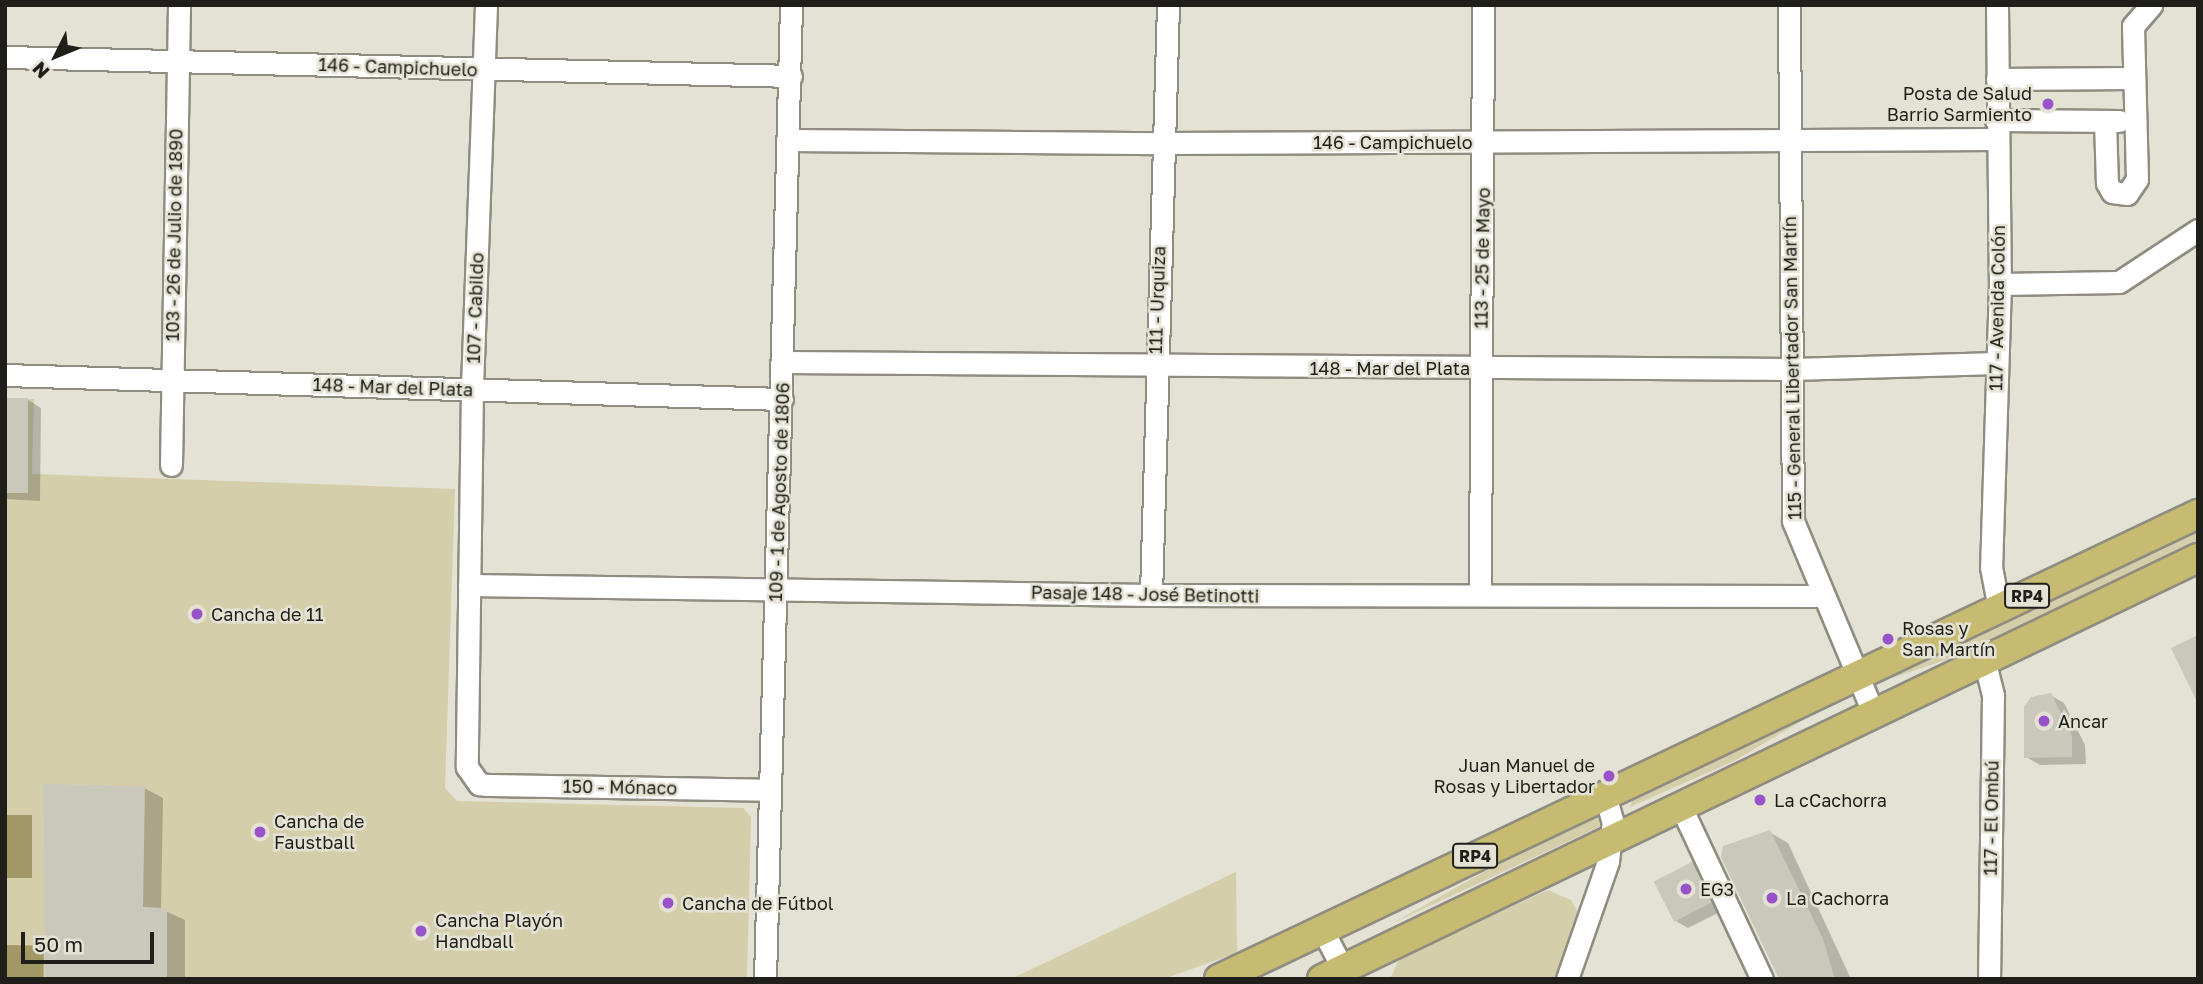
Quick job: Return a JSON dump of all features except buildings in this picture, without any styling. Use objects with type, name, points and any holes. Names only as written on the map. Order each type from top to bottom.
[{"type":"main road","name":"RP4","points":[[1219,979],[2198,514]]},
{"type":"main road","name":"RP4","points":[[1337,975],[1984,659],[2198,558]]},
{"type":"street","name":"103 - 26 de Julio de 1890","points":[[171,465],[179,5]]},
{"type":"street","name":"107 - Cabildo","points":[[472,777],[466,757],[472,389],[486,70],[486,5]]},
{"type":"street","name":"109 - 1 de Agosto de 1806","points":[[765,979],[790,140],[791,5]]},
{"type":"street","name":"111 - Urquiza","points":[[1151,595],[1154,367],[1168,5]]},
{"type":"street","name":"113 - 25 de Mayo","points":[[1480,595],[1483,5]]},
{"type":"street","name":"115 - General Libertador San Martín","points":[[1789,5],[1793,521],[1855,678],[1874,715]]},
{"type":"street","name":"117 - Avenida Colón","points":[[1997,5],[1996,129],[2000,284],[1991,567],[1999,609]]},
{"type":"street","points":[[2105,121],[2107,183],[2112,192],[2122,195],[2137,184],[2133,26],[2151,5]]},
{"type":"street","name":"146 - Campichuelo","points":[[5,57],[178,59],[486,70],[791,76]]},
{"type":"street","points":[[1997,79],[2134,78]]},
{"type":"street","name":"146 - Campichuelo","points":[[790,140],[1164,144],[1788,142],[2135,121]]},
{"type":"street","points":[[2000,284],[2119,282],[2198,230]]},
{"type":"street","name":"148 - Mar del Plata","points":[[783,362],[1154,367],[1792,369],[1997,363]]},
{"type":"street","name":"148 - Mar del Plata","points":[[5,375],[782,400]]},
{"type":"street","name":"Pasaje 148 - José Betinotti","points":[[469,585],[776,587],[1151,595],[1821,596]]},
{"type":"street","name":"117 - El Ombú","points":[[1984,659],[1993,696],[1989,979]]},
{"type":"street","name":"150 - Mónaco","points":[[472,777],[487,785],[770,790]]},
{"type":"street","points":[[1567,979],[1612,840],[1605,795]]},
{"type":"street","points":[[1681,807],[1762,979]]},
{"type":"street","points":[[1322,929],[1337,975]]},
{"type":"shaded area","points":[[5,398],[34,399],[32,474],[455,489],[445,788],[457,801],[743,808],[751,817],[747,979],[5,979]]},
{"type":"shaded area","points":[[2198,530],[2198,543],[1967,653],[1889,679]]},
{"type":"shaded area","points":[[1810,712],[1810,716],[1734,761],[1630,807],[1634,797]]},
{"type":"shaded area","points":[[1602,811],[1603,825],[1391,924],[1534,844]]},
{"type":"shaded area","points":[[5,815],[32,815],[32,878],[5,878]]},
{"type":"shaded area","points":[[1236,872],[1237,953],[1163,979],[1011,979]]},
{"type":"shaded area","points":[[1548,890],[1571,900],[1577,911],[1577,921],[1558,979],[1390,979],[1398,962],[1411,952]]},
{"type":"shaded area","points":[[5,945],[44,946],[43,979],[5,979]]},
{"type":"place","name":"Posta de Salud Barrio Sarmiento","points":[[2048,104]]},
{"type":"place","name":"Cancha de 11","points":[[197,614]]},
{"type":"place","name":"Rosas y San Martín","points":[[1888,639]]},
{"type":"place","name":"Ancar","points":[[2044,721]]},
{"type":"place","name":"Juan Manuel de Rosas y Libertador","points":[[1609,776]]},
{"type":"place","name":"La cCachorra","points":[[1760,800]]},
{"type":"place","name":"Cancha de Faustball","points":[[260,832]]},
{"type":"place","name":"EG3","points":[[1686,889]]},
{"type":"place","name":"La Cachorra","points":[[1772,898]]},
{"type":"place","name":"Cancha de Fútbol","points":[[668,903]]},
{"type":"place","name":"Cancha Playón Handball","points":[[421,931]]}]
